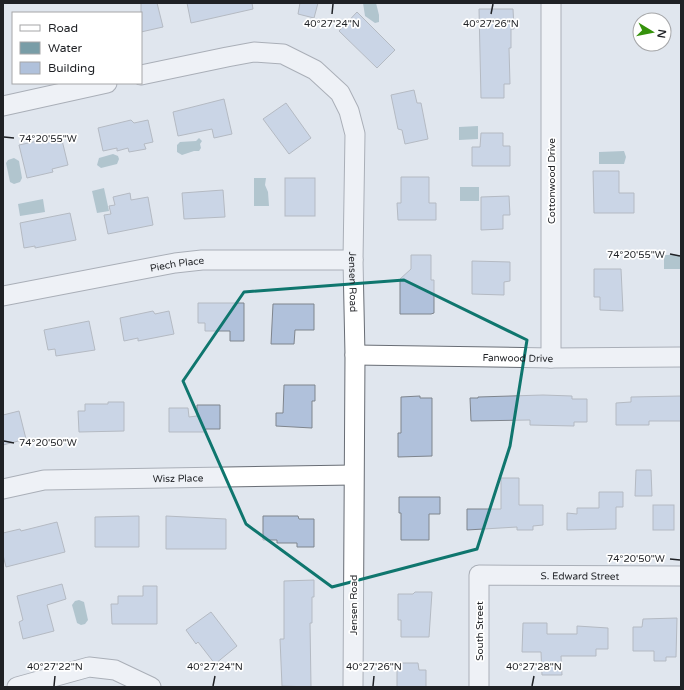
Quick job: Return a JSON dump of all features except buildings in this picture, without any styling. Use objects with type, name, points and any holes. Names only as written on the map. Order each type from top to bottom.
[{"type":"street","name":"Cottonwood Drive","points":[[551,3],[551,358]]},
{"type":"street","name":"Jensen Road","points":[[142,75],[226,56],[254,52],[284,54],[315,70],[340,93],[349,111],[355,134],[353,260],[355,356],[353,475],[353,687]]},
{"type":"street","points":[[3,106],[102,84]]},
{"type":"street","name":"Piech Place","points":[[3,296],[175,263],[202,260],[353,260]]},
{"type":"street","name":"Fanwood Drive","points":[[355,356],[551,358],[681,357]]},
{"type":"street","name":"Wisz Place","points":[[3,489],[44,480],[353,475]]},
{"type":"street","name":"S. Edward Street","points":[[479,575],[681,576]]},
{"type":"street","name":"South Street","points":[[479,575],[479,687]]},
{"type":"street","points":[[17,687],[89,667],[115,670],[151,687]]},
{"type":"highlighted area","points":[[404,280],[527,340],[510,446],[477,549],[332,587],[246,524],[183,381],[244,292]]},
{"type":"water","points":[[363,3],[376,3],[379,22],[375,23],[365,16]]},
{"type":"water","points":[[478,126],[478,139],[459,140],[459,127]]},
{"type":"water","points":[[199,138],[202,141],[199,151],[182,155],[177,152],[177,145],[180,142],[196,141]]},
{"type":"water","points":[[624,151],[626,157],[624,164],[599,164],[599,152]]},
{"type":"water","points":[[113,154],[118,156],[119,159],[117,164],[101,168],[97,165],[99,158]]},
{"type":"water","points":[[14,158],[19,161],[22,178],[20,182],[14,184],[10,182],[6,163],[8,160]]},
{"type":"water","points":[[254,178],[266,178],[265,185],[268,192],[269,206],[254,206]]},
{"type":"water","points":[[460,187],[479,187],[479,201],[460,201]]},
{"type":"water","points":[[104,188],[109,211],[97,213],[92,191]]},
{"type":"water","points":[[43,199],[45,212],[20,216],[18,204]]},
{"type":"water","points":[[664,255],[681,255],[681,269],[664,269]]},
{"type":"water","points":[[79,600],[84,602],[88,620],[85,624],[81,625],[77,623],[72,605],[75,601]]}]
